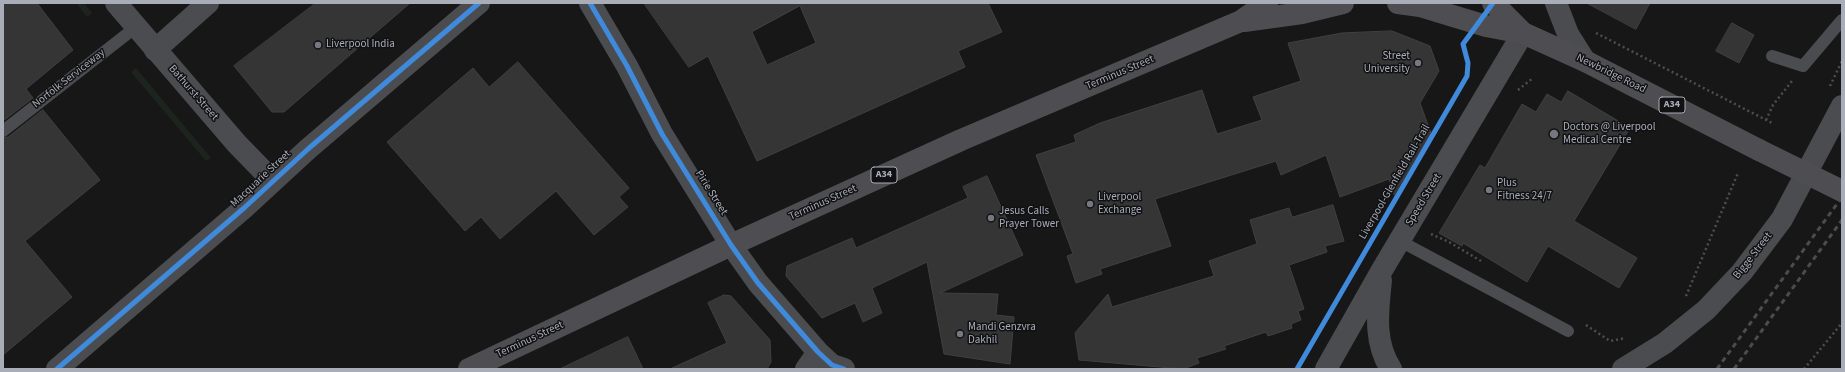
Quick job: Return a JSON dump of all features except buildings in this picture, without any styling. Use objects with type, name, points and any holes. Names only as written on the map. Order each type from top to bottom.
[{"type":"highway","name":"Terminus Street","points":[[469,369],[731,244],[961,140],[1241,21],[1267,3]]},
{"type":"highway","points":[[1241,21],[1302,13],[1343,3]]},
{"type":"highway","points":[[1398,3],[1420,6],[1486,26],[1523,33]]},
{"type":"highway","name":"Newbridge Road","points":[[1493,3],[1523,33],[1586,61],[1842,191]]},
{"type":"street","name":"Bathurst Street","points":[[116,3],[237,144],[273,181]]},
{"type":"street","points":[[155,50],[208,3]]},
{"type":"street","name":"Macquarie Street","points":[[57,369],[244,208],[308,149],[479,3]]},
{"type":"street","name":"Pirie Street","points":[[590,3],[627,66],[662,134],[731,244],[812,361],[844,369]]},
{"type":"street","points":[[1556,3],[1568,34],[1586,61]]},
{"type":"street","name":"Speed Street","points":[[1326,369],[1382,270],[1523,33]]},
{"type":"street","name":"Bigge Street","points":[[1623,369],[1665,343],[1706,310],[1742,272],[1782,219],[1842,106]]},
{"type":"street","points":[[1382,270],[1377,322],[1379,340],[1385,360],[1391,369]]},
{"type":"lane","points":[[1772,56],[1803,66],[1842,20]]},
{"type":"lane","name":"Norfolk Serviceway","points":[[3,131],[136,27]]},
{"type":"lane","points":[[1400,240],[1568,331]]},
{"type":"path","points":[[1589,29],[1774,124]]},
{"type":"path","points":[[1766,120],[1773,105],[1803,66]]},
{"type":"path","points":[[1516,91],[1533,78]]},
{"type":"path","points":[[1682,303],[1738,173]]},
{"type":"path","points":[[1434,228],[1430,234],[1449,242],[1483,262]]},
{"type":"path","points":[[1804,369],[1842,323]]},
{"type":"path","points":[[1584,324],[1610,342],[1633,337]]},
{"type":"shaded area","points":[[76,3],[84,3],[92,13],[87,17]]},
{"type":"shaded area","points":[[136,68],[211,158],[206,161],[131,72]]},
{"type":"railway","points":[[1717,369],[1842,197]]},
{"type":"railway","points":[[1734,369],[1842,220]]},
{"type":"cycle path","points":[[57,369],[244,208],[308,149],[479,3]]},
{"type":"cycle path","points":[[590,3],[627,66],[662,134],[731,245],[758,283],[818,352],[832,365],[844,369]]},
{"type":"cycle path","name":"Liverpool-Glenfield Rail-Trail","points":[[1297,369],[1467,76],[1468,63],[1463,44],[1493,3]]},
{"type":"place","name":"Liverpool India","points":[[318,45]]},
{"type":"place","name":"Street University","points":[[1418,63]]},
{"type":"place","name":"Doctors @ Liverpool Medical Centre","points":[[1554,134]]},
{"type":"place","name":"Plus Fitness 24/7","points":[[1489,190]]},
{"type":"place","name":"Liverpool Exchange","points":[[1090,204]]},
{"type":"place","name":"Jesus Calls Prayer Tower","points":[[991,218]]},
{"type":"place","name":"Mandi Genzvra Dakhil","points":[[960,334]]}]
